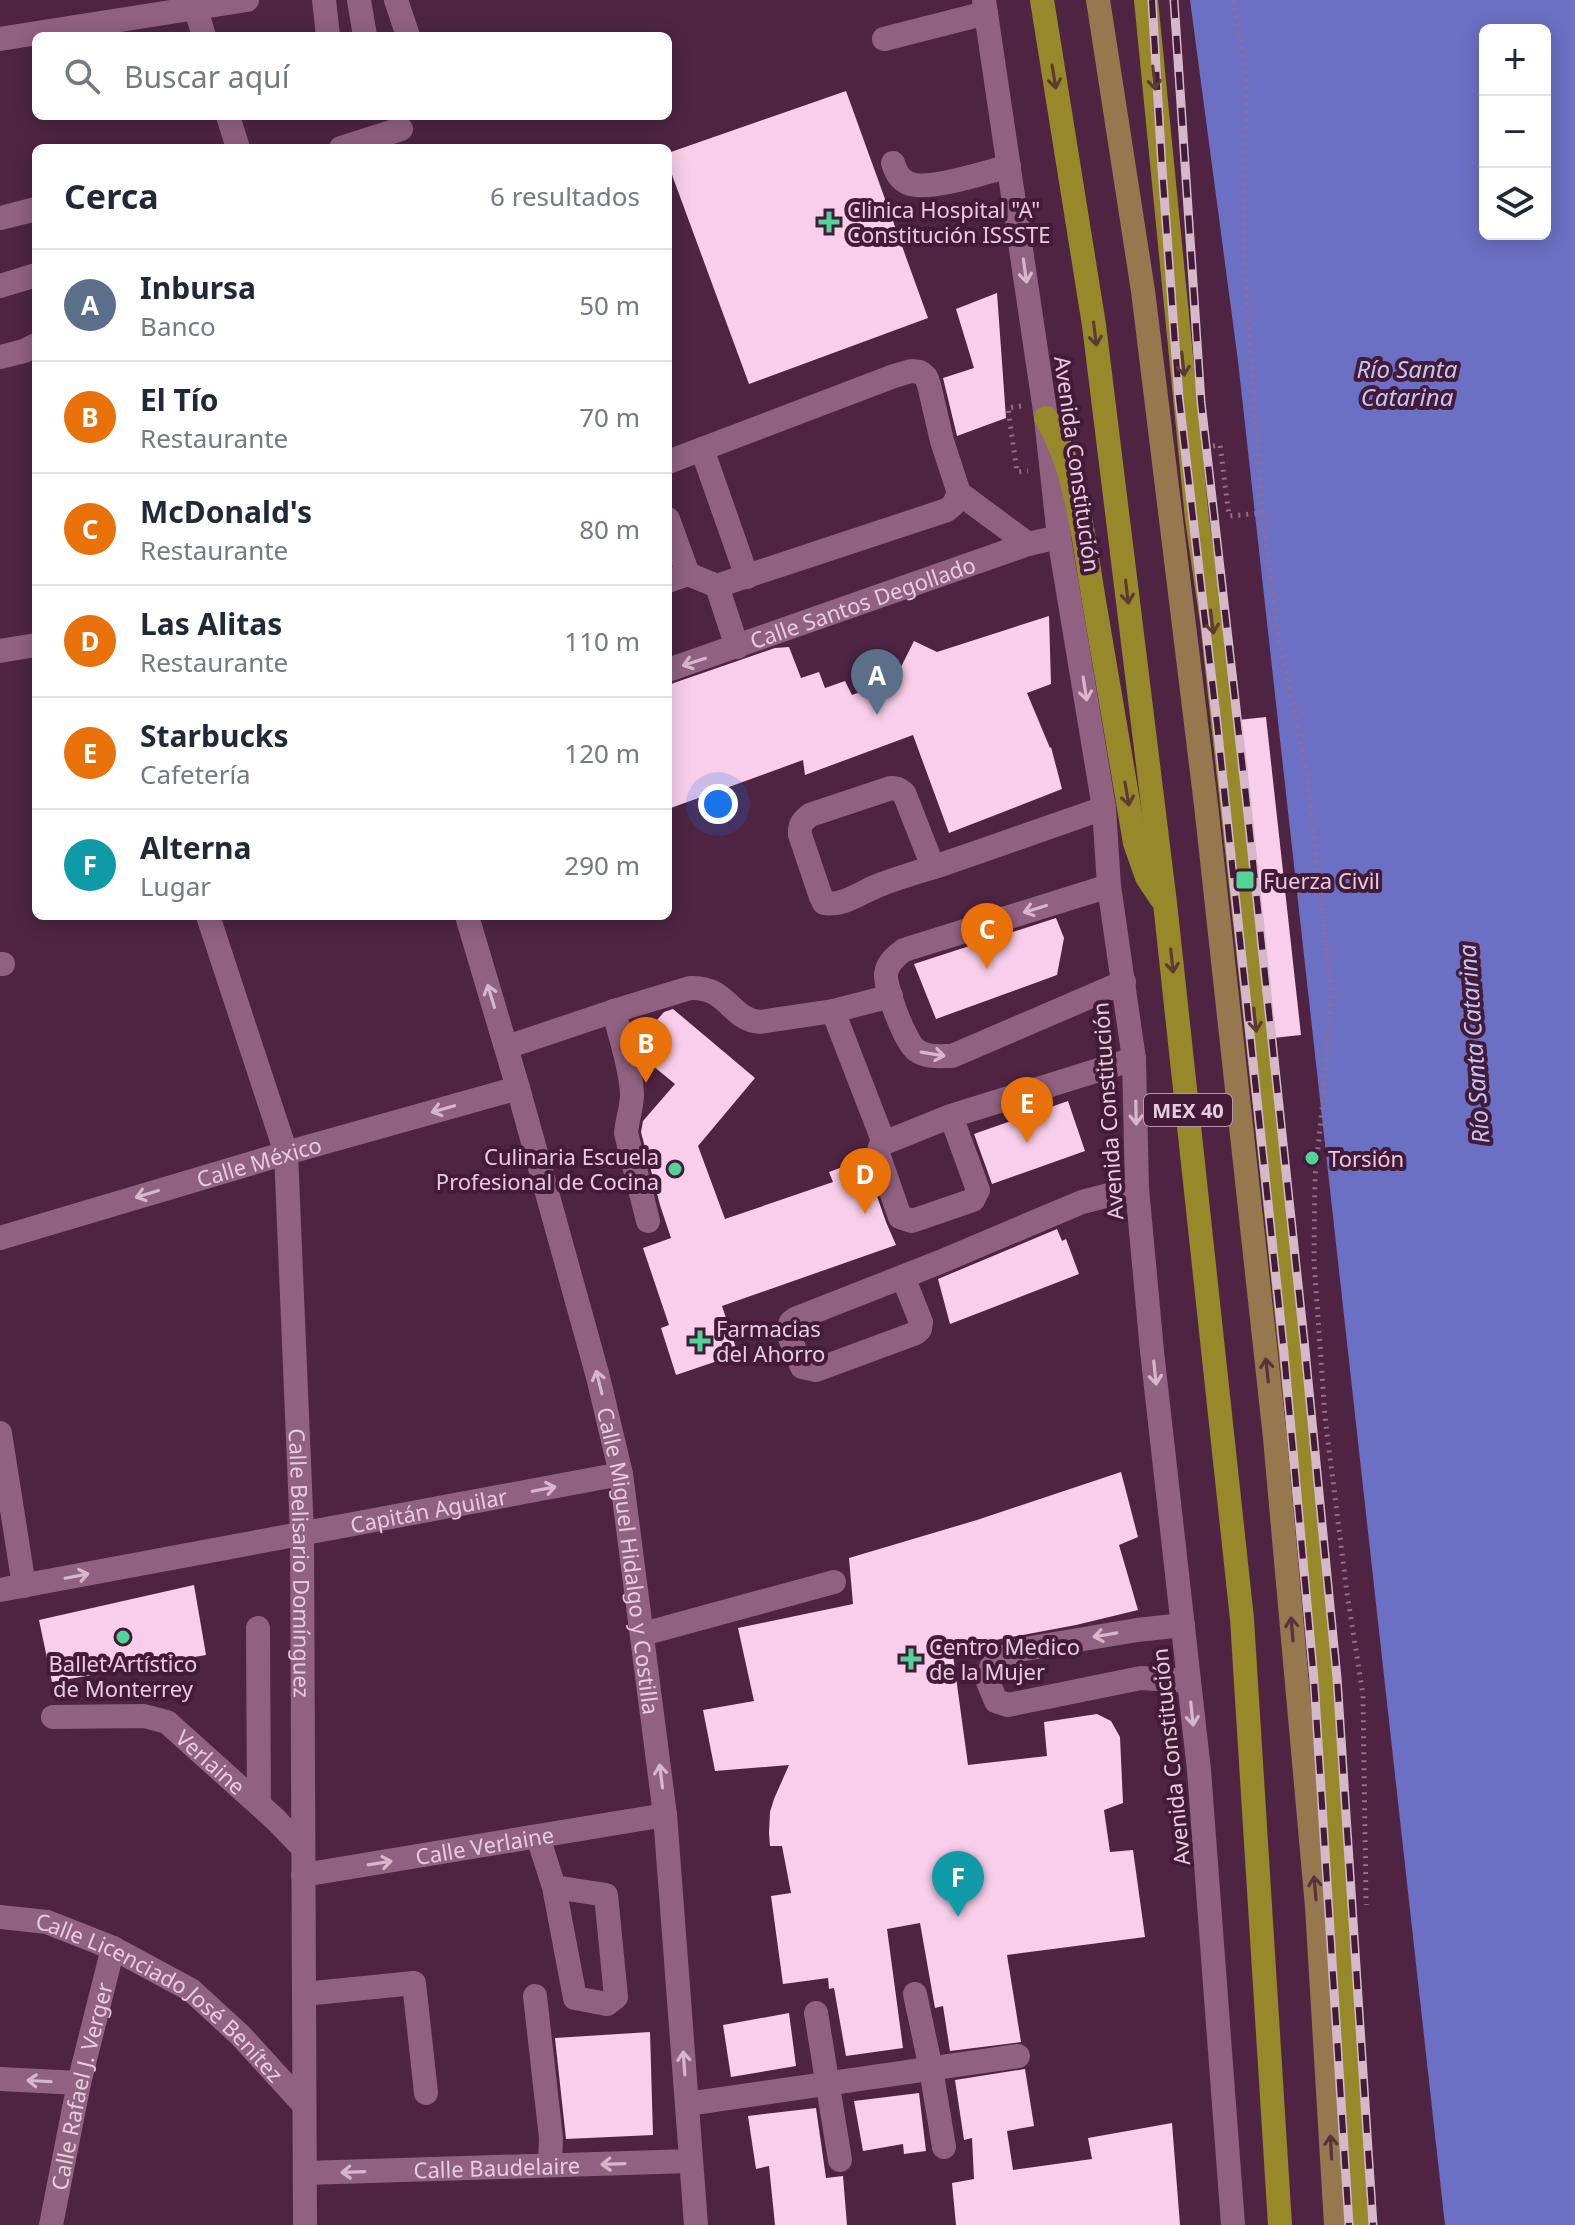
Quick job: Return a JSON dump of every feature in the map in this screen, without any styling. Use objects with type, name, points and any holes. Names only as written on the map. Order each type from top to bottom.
[{"type":"highway","name":"Avenida Constitución","points":[[1042,0],[1094,325],[1165,903],[1242,1619],[1280,2225]]},
{"type":"highway","name":"MEX 40","points":[[1146,0],[1197,519],[1212,622],[1292,1359],[1339,1887],[1358,2225]]},
{"type":"highway","points":[[1046,418],[1063,451],[1075,503],[1135,843],[1147,877],[1165,903]]},
{"type":"main road","points":[[1099,1],[1143,291],[1205,789],[1273,1422],[1317,1907],[1336,2225]]},
{"type":"street","points":[[0,39],[91,11],[247,0]]},
{"type":"street","points":[[324,0],[328,32]]},
{"type":"street","points":[[359,0],[364,32]]},
{"type":"street","points":[[396,0],[407,32]]},
{"type":"street","points":[[194,4],[203,32]]},
{"type":"street","points":[[884,39],[985,6]]},
{"type":"street","name":"Avenida Constitución","points":[[985,6],[1046,418],[1059,537],[1104,808],[1109,886],[1134,1059],[1137,1188],[1208,1876],[1233,2225]]},
{"type":"street","points":[[229,120],[237,144]]},
{"type":"street","points":[[354,144],[401,129]]},
{"type":"street","points":[[893,163],[897,175],[909,185],[928,186],[1009,166]]},
{"type":"street","points":[[0,218],[32,210]]},
{"type":"street","points":[[0,286],[32,276]]},
{"type":"street","points":[[0,357],[32,347]]},
{"type":"street","points":[[672,460],[894,376],[920,372],[929,385],[942,441],[959,493],[1028,544]]},
{"type":"street","points":[[702,449],[747,577]]},
{"type":"street","points":[[672,542],[678,577],[717,586],[947,510],[959,493]]},
{"type":"street","name":"Calle Santos Degollado","points":[[672,669],[1028,544],[1059,537]]},
{"type":"street","points":[[717,586],[737,647]]},
{"type":"street","points":[[0,651],[32,646]]},
{"type":"street","points":[[933,867],[904,793],[898,789],[891,788],[810,815],[799,828],[824,903],[840,902],[881,884],[933,867],[1104,808]]},
{"type":"street","points":[[1109,886],[904,950],[891,961],[886,975],[891,996],[914,1049],[930,1056],[952,1056],[1124,982]]},
{"type":"street","name":"Calle Belisario Domínguez","points":[[209,920],[286,1153],[302,1534],[305,2225]]},
{"type":"street","name":"Calle Miguel Hidalgo y Costilla","points":[[468,920],[507,1047],[598,1377],[621,1474],[665,1815],[696,2225]]},
{"type":"street","points":[[507,1047],[690,988],[714,991],[751,1022],[833,1011],[891,996]]},
{"type":"street","points":[[614,1011],[632,1097],[626,1133],[648,1221]]},
{"type":"street","points":[[833,1011],[884,1143]]},
{"type":"street","points":[[951,1116],[978,1190],[973,1200],[912,1221],[900,1217],[878,1154],[884,1143],[951,1116],[1134,1059]]},
{"type":"street","name":"Calle México","points":[[0,1238],[518,1088]]},
{"type":"street","points":[[903,1277],[921,1322],[916,1333],[816,1370],[802,1367],[787,1331],[791,1322],[1082,1202],[1137,1188]]},
{"type":"street","points":[[0,1433],[12,1588]]},
{"type":"street","name":"Capitán Aguilar","points":[[12,1588],[621,1474]]},
{"type":"street","points":[[643,1634],[834,1582]]},
{"type":"street","points":[[1183,1625],[1019,1650],[991,1667],[988,1682],[996,1701],[1008,1705],[1141,1678],[1189,1681]]},
{"type":"street","points":[[258,1628],[259,1804]]},
{"type":"street","name":"Verlaine","points":[[53,1717],[144,1716],[167,1722],[303,1848]]},
{"type":"street","name":"Calle Verlaine","points":[[303,1875],[665,1815]]},
{"type":"street","points":[[538,1837],[554,1887],[575,1998],[607,2004],[616,1997],[606,1895],[554,1887]]},
{"type":"street","name":"Calle Licenciado José Benítez","points":[[0,1917],[47,1922],[113,1948],[191,1990],[240,2035],[304,2105]]},
{"type":"street","name":"Calle Rafael J. Verger","points":[[51,2225],[79,2083],[113,1948]]},
{"type":"street","points":[[304,1994],[414,1983],[426,2093]]},
{"type":"street","points":[[915,1994],[944,2147]]},
{"type":"street","points":[[535,1996],[551,2138],[550,2165]]},
{"type":"street","points":[[816,2013],[840,2160]]},
{"type":"street","points":[[687,2104],[1018,2056]]},
{"type":"street","points":[[0,2079],[79,2083]]},
{"type":"street","name":"Calle Baudelaire","points":[[305,2173],[691,2161]]},
{"type":"path","points":[[1233,0],[1246,74],[1244,261],[1262,513],[1278,633],[1307,774],[1331,993],[1315,1177],[1314,1261],[1325,1417],[1363,1695],[1366,1906]]},
{"type":"path","points":[[1008,408],[1017,472]]},
{"type":"path","points":[[1220,445],[1229,516],[1262,513]]},
{"type":"water","name":"Río Santa Catarina","points":[[1190,0],[1575,0],[1575,2225],[1445,2225],[1238,361]]},
{"type":"building","points":[[846,91],[928,318],[749,384],[672,175],[672,152]]},
{"type":"building","points":[[997,293],[1006,418],[957,436],[943,378],[974,368],[956,309]]},
{"type":"building","points":[[1049,616],[1051,684],[1027,693],[1051,747],[1062,789],[949,833],[913,735],[805,775],[803,760],[672,808],[672,684],[775,648],[789,647],[801,678],[819,672],[825,688],[845,681],[852,695],[895,679],[914,641],[937,652]]},
{"type":"building","points":[[1266,717],[1301,1035],[1273,1038],[1238,720]]},
{"type":"building","points":[[1056,918],[1064,938],[1057,975],[936,1019],[914,964]]},
{"type":"building","points":[[673,1009],[755,1078],[698,1146],[725,1219],[833,1182],[829,1172],[864,1159],[896,1245],[722,1306],[738,1354],[676,1375],[661,1328],[669,1325],[643,1248],[671,1238],[641,1132],[643,1121],[675,1084],[641,1056],[638,1042],[664,1012]]},
{"type":"building","points":[[1068,1101],[1085,1151],[992,1184],[974,1134]]},
{"type":"building","points":[[1057,1229],[1062,1241],[1066,1239],[1079,1274],[950,1324],[938,1279]]},
{"type":"building","name":"Centro Medico de la Mujer","points":[[1121,1472],[1138,1537],[1119,1545],[1138,1610],[952,1648],[968,1765],[1047,1756],[1044,1722],[1097,1714],[1111,1721],[1120,1737],[1123,1803],[1104,1810],[1110,1852],[1133,1850],[1145,1937],[1007,1955],[1021,2042],[950,2051],[943,2006],[935,2008],[920,1923],[887,1929],[903,2048],[846,2056],[834,1988],[829,1989],[828,1978],[783,1984],[771,1896],[791,1893],[782,1846],[770,1846],[769,1833],[770,1812],[789,1765],[715,1771],[703,1710],[754,1701],[738,1628],[853,1604],[849,1558]]},
{"type":"building","name":"Ballet Artístico de Monterrey","points":[[194,1585],[206,1655],[52,1682],[39,1620]]},
{"type":"building","points":[[789,2013],[796,2066],[731,2077],[723,2025]]},
{"type":"building","points":[[650,2032],[653,2135],[566,2139],[555,2038]]},
{"type":"building","points":[[1025,2069],[1034,2126],[1007,2131],[1013,2170],[1092,2159],[1088,2138],[1172,2123],[1180,2225],[956,2225],[952,2183],[974,2179],[972,2138],[964,2140],[955,2080]]},
{"type":"building","points":[[919,2093],[926,2151],[904,2154],[903,2144],[863,2151],[854,2101]]},
{"type":"building","points":[[816,2108],[826,2178],[843,2176],[847,2225],[775,2225],[769,2166],[756,2169],[748,2116]]},
{"type":"railway","points":[[1152,0],[1179,398],[1284,1353],[1314,1680],[1349,2225]]},
{"type":"railway","points":[[1174,0],[1201,402],[1246,796],[1337,1678],[1373,2225]]},
{"type":"place","name":"Clinica Hospital \"A\" Constitución ISSSTE","points":[[829,222]]},
{"type":"place","name":"Inbursa","points":[[877,715]]},
{"type":"place","name":"Fuerza Civil","points":[[1245,880]]},
{"type":"place","name":"McDonald's","points":[[987,969]]},
{"type":"place","name":"El Tío","points":[[646,1083]]},
{"type":"place","name":"Starbucks","points":[[1027,1143]]},
{"type":"place","name":"Torsión","points":[[1312,1158]]},
{"type":"place","name":"Culinaria Escuela Profesional de Cocina","points":[[675,1169]]},
{"type":"place","name":"Las Alitas","points":[[865,1214]]},
{"type":"place","name":"Farmacias del Ahorro","points":[[700,1341]]},
{"type":"place","name":"Ballet Artístico de Monterrey","points":[[123,1637]]},
{"type":"place","name":"Centro Medico de la Mujer","points":[[911,1659]]},
{"type":"place","name":"Alterna","points":[[958,1917]]}]
